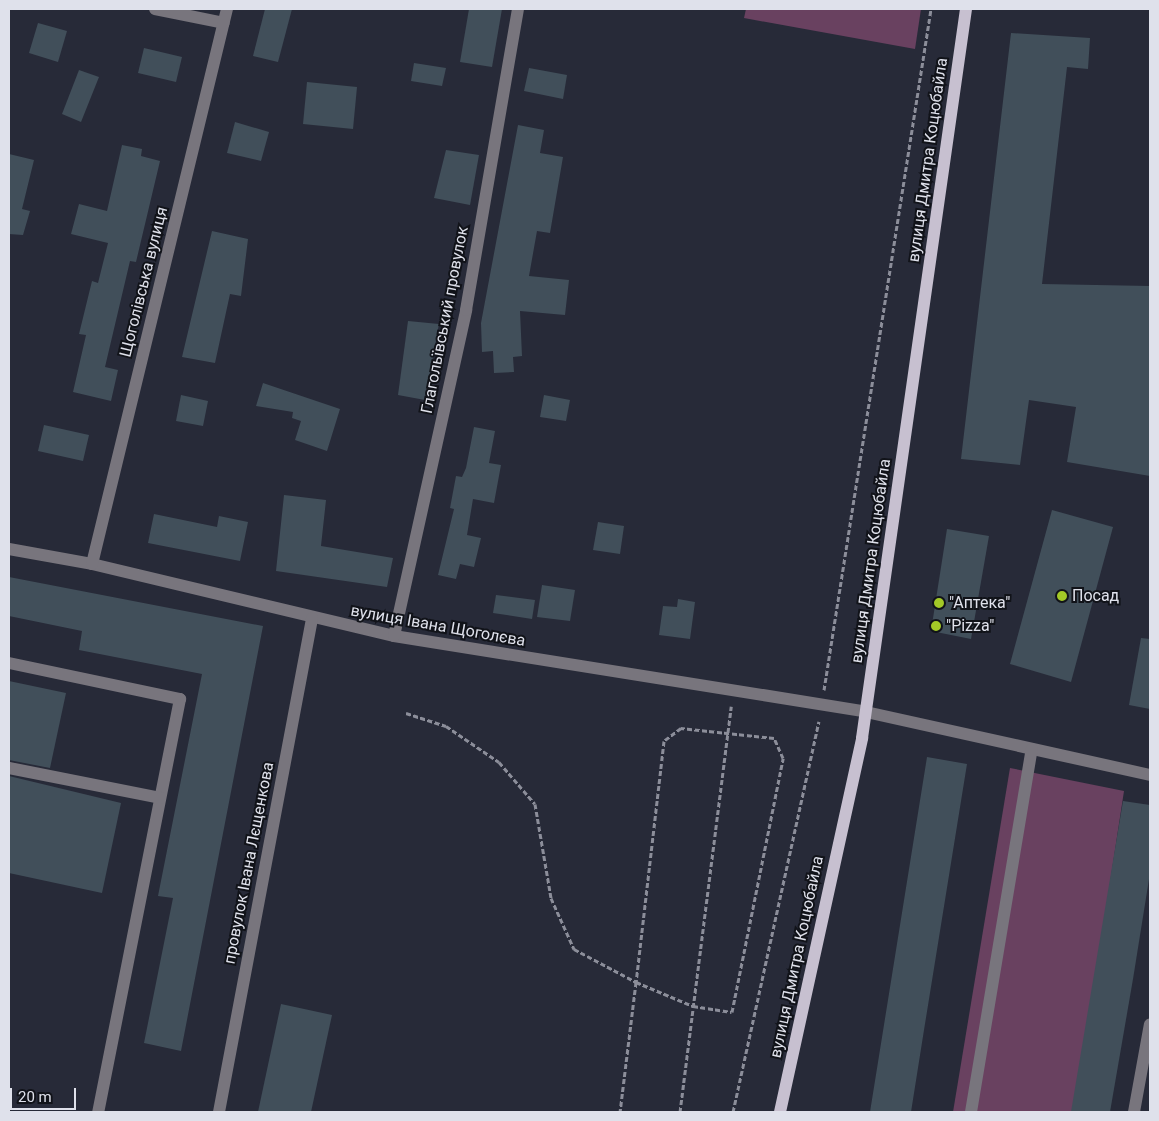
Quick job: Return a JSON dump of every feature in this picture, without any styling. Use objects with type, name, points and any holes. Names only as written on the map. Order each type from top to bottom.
[{"type":"main road","name":"вулиця Дмитра Коцюбайла","points":[[780,1112],[866,712],[966,9]]},
{"type":"street","points":[[155,9],[224,23]]},
{"type":"street","name":"Щоголівська вулиця","points":[[92,564],[227,9]]},
{"type":"street","name":"Глагольївський провулок","points":[[394,636],[466,310],[518,9]]},
{"type":"street","name":"вулиця Івана Щоголєва","points":[[9,549],[92,564],[312,619],[394,636],[866,712],[1150,776]]},
{"type":"street","name":"провулок Івана Лєщенкова","points":[[219,1112],[312,619]]},
{"type":"street","points":[[9,664],[180,699],[98,1112]]},
{"type":"street","points":[[971,1112],[1032,749]]},
{"type":"street","points":[[9,768],[160,798]]},
{"type":"street","points":[[1134,1112],[1150,1024]]},
{"type":"path","points":[[733,1112],[822,706],[931,9]]},
{"type":"path","points":[[680,1112],[733,691]]},
{"type":"path","points":[[406,713],[446,726],[499,762],[535,804],[551,898],[574,948],[636,982],[693,1006],[732,1012],[783,758],[774,738],[728,731],[681,728],[664,741],[636,982],[620,1112]]},
{"type":"shaded area","points":[[746,9],[921,9],[915,49],[744,18]]},
{"type":"shaded area","points":[[1010,768],[1124,791],[1075,1112],[953,1112]]},
{"type":"building","points":[[265,9],[292,9],[278,62],[253,56]]},
{"type":"building","points":[[469,9],[502,9],[492,67],[460,62]]},
{"type":"building","points":[[38,23],[67,31],[58,62],[29,53]]},
{"type":"building","points":[[1011,33],[1090,38],[1088,69],[1067,67],[1042,284],[1150,286],[1150,476],[1067,462],[1076,407],[1029,400],[1020,465],[961,459]]},
{"type":"building","points":[[144,48],[182,57],[176,82],[138,73]]},
{"type":"building","points":[[414,63],[446,68],[442,86],[411,81]]},
{"type":"building","points":[[529,68],[567,75],[563,99],[524,91]]},
{"type":"building","points":[[79,70],[99,77],[81,122],[62,114]]},
{"type":"building","points":[[307,82],[357,87],[353,129],[303,124]]},
{"type":"building","points":[[235,122],[269,132],[261,161],[227,153]]},
{"type":"building","points":[[518,125],[544,130],[540,153],[563,157],[550,233],[537,231],[529,276],[569,280],[565,315],[520,311],[522,356],[513,357],[514,372],[494,373],[493,351],[482,352],[481,323]]},
{"type":"building","points":[[122,145],[142,149],[141,156],[160,161],[136,262],[130,261],[105,367],[118,370],[111,401],[73,392],[86,335],[79,334],[92,281],[98,283],[108,243],[71,234],[79,204],[107,211]]},
{"type":"building","points":[[446,150],[479,155],[470,205],[434,198]]},
{"type":"building","points":[[9,154],[34,160],[22,209],[30,211],[23,235],[9,234]]},
{"type":"building","points":[[212,231],[248,239],[241,296],[230,294],[215,363],[182,357]]},
{"type":"building","points":[[408,321],[439,324],[425,400],[398,395]]},
{"type":"building","points":[[263,383],[340,409],[327,451],[295,440],[301,421],[292,418],[293,412],[256,406]]},
{"type":"building","points":[[181,395],[208,401],[203,426],[176,421]]},
{"type":"building","points":[[544,395],[570,400],[566,421],[540,417]]},
{"type":"building","points":[[44,425],[89,435],[83,461],[38,451]]},
{"type":"building","points":[[474,427],[495,431],[489,463],[501,465],[494,503],[473,499],[467,535],[481,538],[474,567],[460,564],[456,579],[438,575],[454,509],[450,508],[456,476],[462,477],[466,468]]},
{"type":"building","points":[[284,495],[326,500],[321,546],[393,558],[387,587],[276,571]]},
{"type":"building","name":"Посад","points":[[1052,510],[1113,527],[1071,682],[1010,664]]},
{"type":"building","points":[[154,514],[217,527],[219,516],[248,522],[240,561],[148,543]]},
{"type":"building","points":[[598,522],[624,526],[620,554],[593,550]]},
{"type":"building","points":[[947,529],[989,536],[971,639],[931,631]]},
{"type":"building","points":[[9,577],[263,626],[181,1051],[144,1043],[173,898],[158,896],[202,674],[79,650],[82,631],[9,616]]},
{"type":"building","points":[[542,585],[575,590],[570,621],[537,617]]},
{"type":"building","points":[[496,595],[535,600],[532,619],[493,613]]},
{"type":"building","points":[[678,599],[695,602],[690,639],[659,635],[663,606],[677,607]]},
{"type":"building","points":[[1141,638],[1150,639],[1150,709],[1129,705]]},
{"type":"building","points":[[9,681],[66,693],[50,768],[9,760]]},
{"type":"building","points":[[927,757],[967,764],[911,1112],[870,1112]]},
{"type":"building","points":[[9,776],[121,803],[102,893],[9,873]]},
{"type":"building","points":[[1123,801],[1150,805],[1150,873],[1133,979],[1110,1112],[1071,1112]]},
{"type":"building","points":[[281,1004],[332,1015],[311,1112],[258,1112]]},
{"type":"place","name":"Посад","points":[[1062,596]]},
{"type":"place","name":"\"Аптека\"","points":[[939,603]]},
{"type":"place","name":"\"Pizza\"","points":[[936,626]]}]
